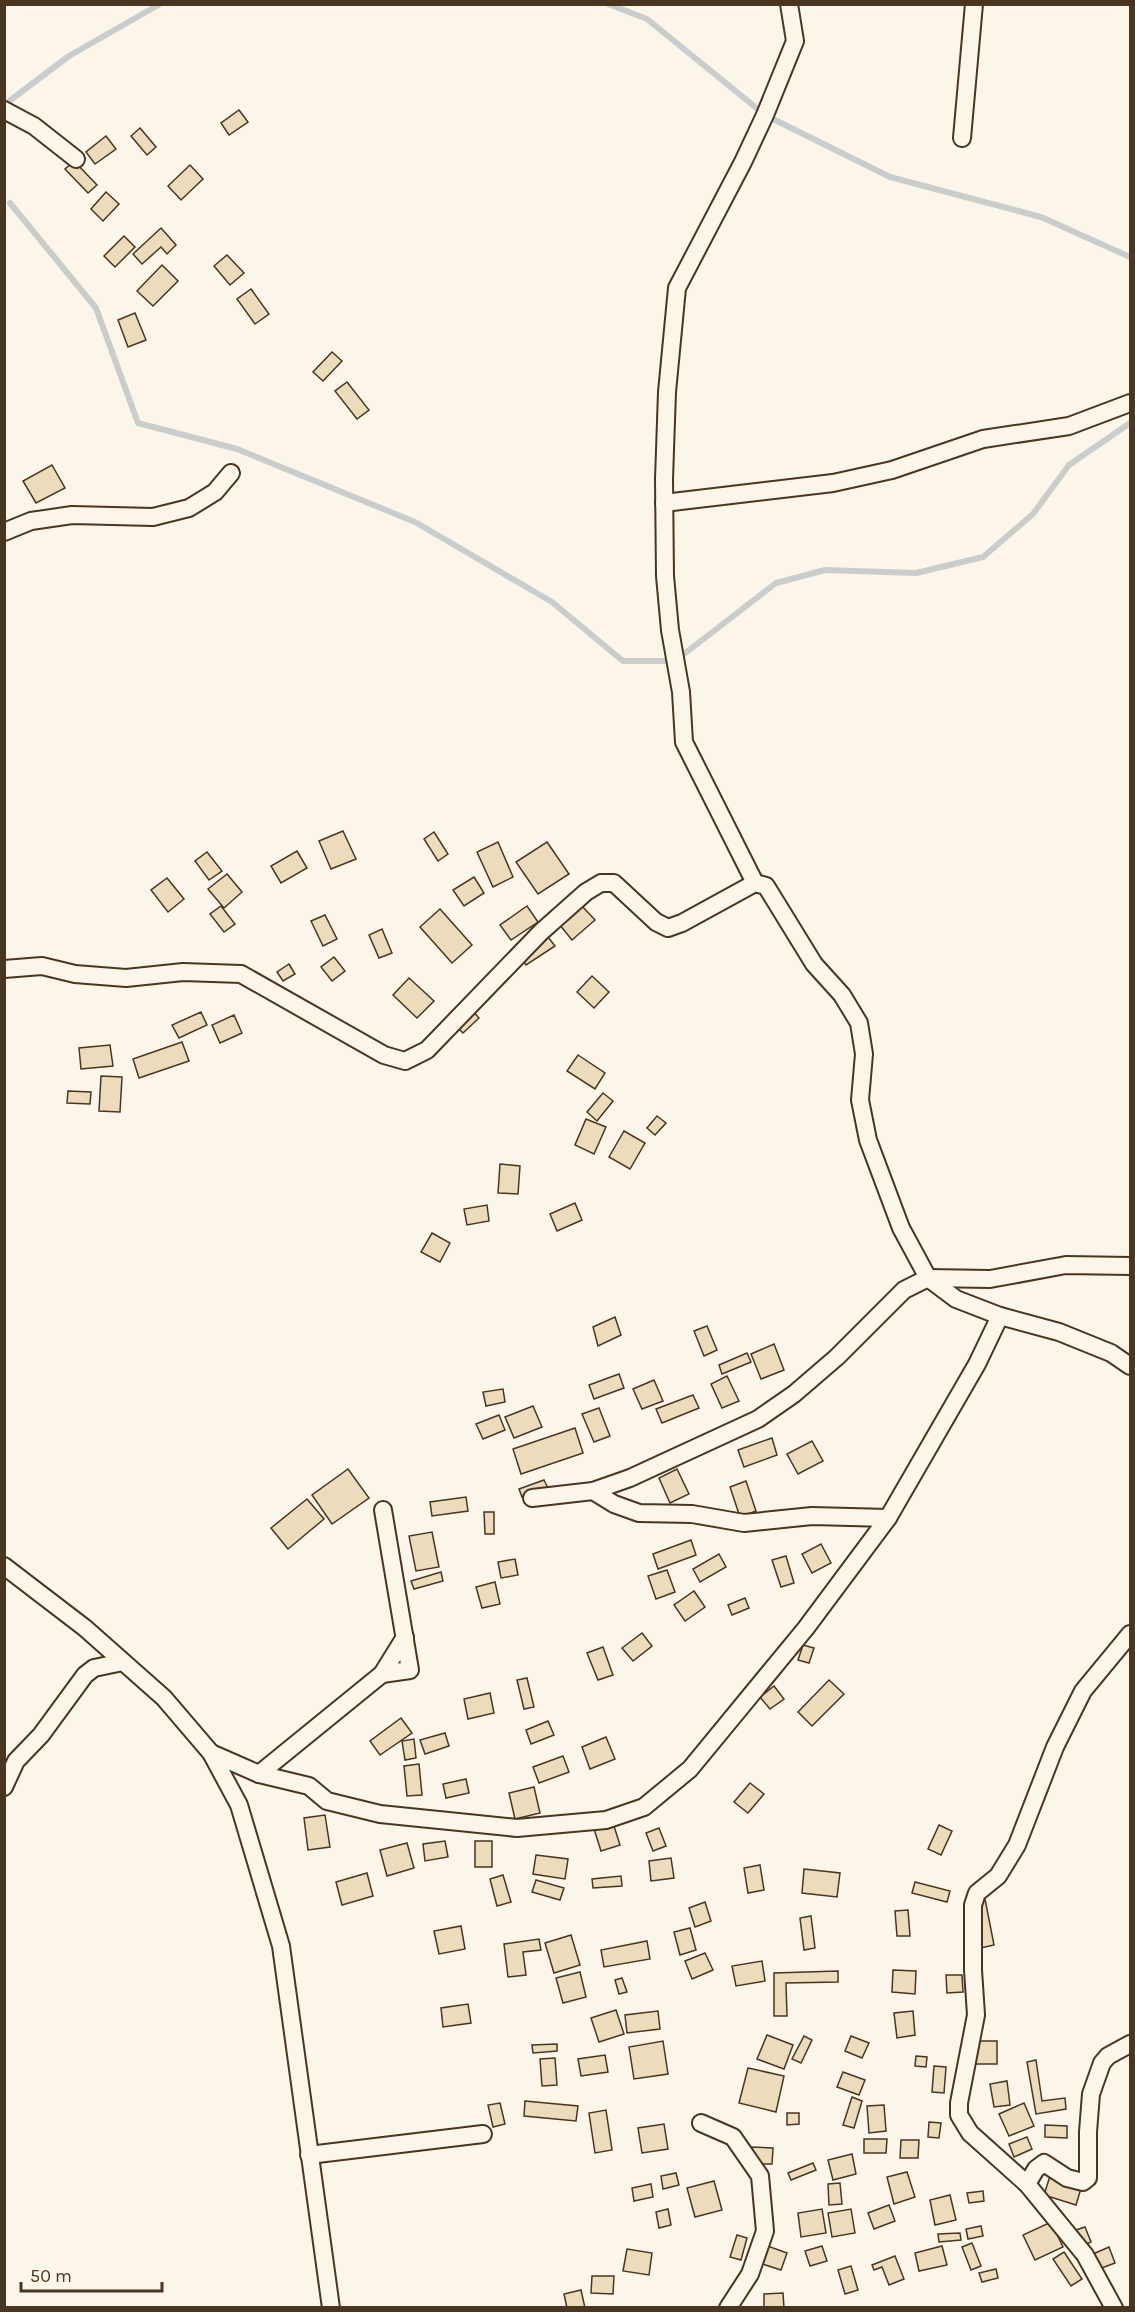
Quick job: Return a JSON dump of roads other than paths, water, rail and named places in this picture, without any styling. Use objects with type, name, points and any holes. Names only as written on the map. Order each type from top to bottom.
[{"type":"street","points":[[755,883],[684,742],[681,692],[670,630],[665,576],[667,392],[676,288],[747,153],[795,41],[789,4]]},
{"type":"street","points":[[962,138],[974,4]]},
{"type":"street","points":[[4,110],[34,126],[76,159]]},
{"type":"street","points":[[664,503],[833,483],[892,470],[983,439],[1069,426],[1131,403]]},
{"type":"street","points":[[4,532],[32,521],[72,515],[153,517],[189,508],[215,492],[231,473]]},
{"type":"street","points":[[4,969],[42,966],[75,974],[126,978],[183,972],[241,974],[384,1055],[405,1061],[427,1050],[541,932],[586,892],[601,883],[614,884],[656,922],[668,928],[682,923],[755,883],[766,886],[814,964],[842,995],[859,1023],[864,1054],[860,1100],[868,1140],[901,1228],[928,1278],[956,1299],[1000,1316],[1059,1332],[1111,1353],[1131,1366]]},
{"type":"street","points":[[532,1498],[593,1491],[630,1478],[758,1419],[794,1394],[837,1357],[904,1290],[928,1278],[990,1279],[1065,1265],[1131,1266]]},
{"type":"street","points":[[211,1753],[259,1774],[309,1786],[327,1801],[380,1814],[517,1828],[606,1820],[644,1807],[690,1769],[806,1628],[888,1518],[977,1364],[1000,1316]]},
{"type":"street","points":[[593,1491],[614,1504],[639,1513],[692,1514],[744,1523],[812,1516],[888,1518]]},
{"type":"street","points":[[259,1774],[382,1674],[411,1670],[383,1510]]},
{"type":"street","points":[[4,1566],[85,1628],[164,1698],[211,1753],[239,1805],[281,1946],[331,2307]]},
{"type":"street","points":[[1114,2307],[1085,2255],[1026,2184],[970,2133],[959,2115],[959,2103],[976,2015],[973,1905],[977,1893],[998,1876],[1017,1845],[1055,1747],[1083,1691],[1131,1634]]},
{"type":"street","points":[[4,1787],[16,1761],[41,1735],[85,1675],[94,1668],[123,1662]]},
{"type":"street","points":[[1026,2184],[1044,2163],[1067,2178],[1083,2182],[1088,2178],[1091,2094],[1102,2063],[1108,2056],[1131,2044]]},
{"type":"street","points":[[701,2123],[733,2137],[760,2176],[765,2231],[750,2274],[728,2307]]},
{"type":"street","points":[[309,2156],[483,2134]]},
{"type":"waterway","points":[[4,105],[69,56],[160,4]]},
{"type":"waterway","points":[[608,4],[647,19],[765,115],[890,177],[1041,217],[1130,257]]},
{"type":"waterway","points":[[10,203],[96,308],[138,423],[237,449],[415,522],[552,602],[623,661],[675,661],[776,583],[825,570],[916,573],[983,557],[1033,514],[1069,465],[1130,423]]}]
